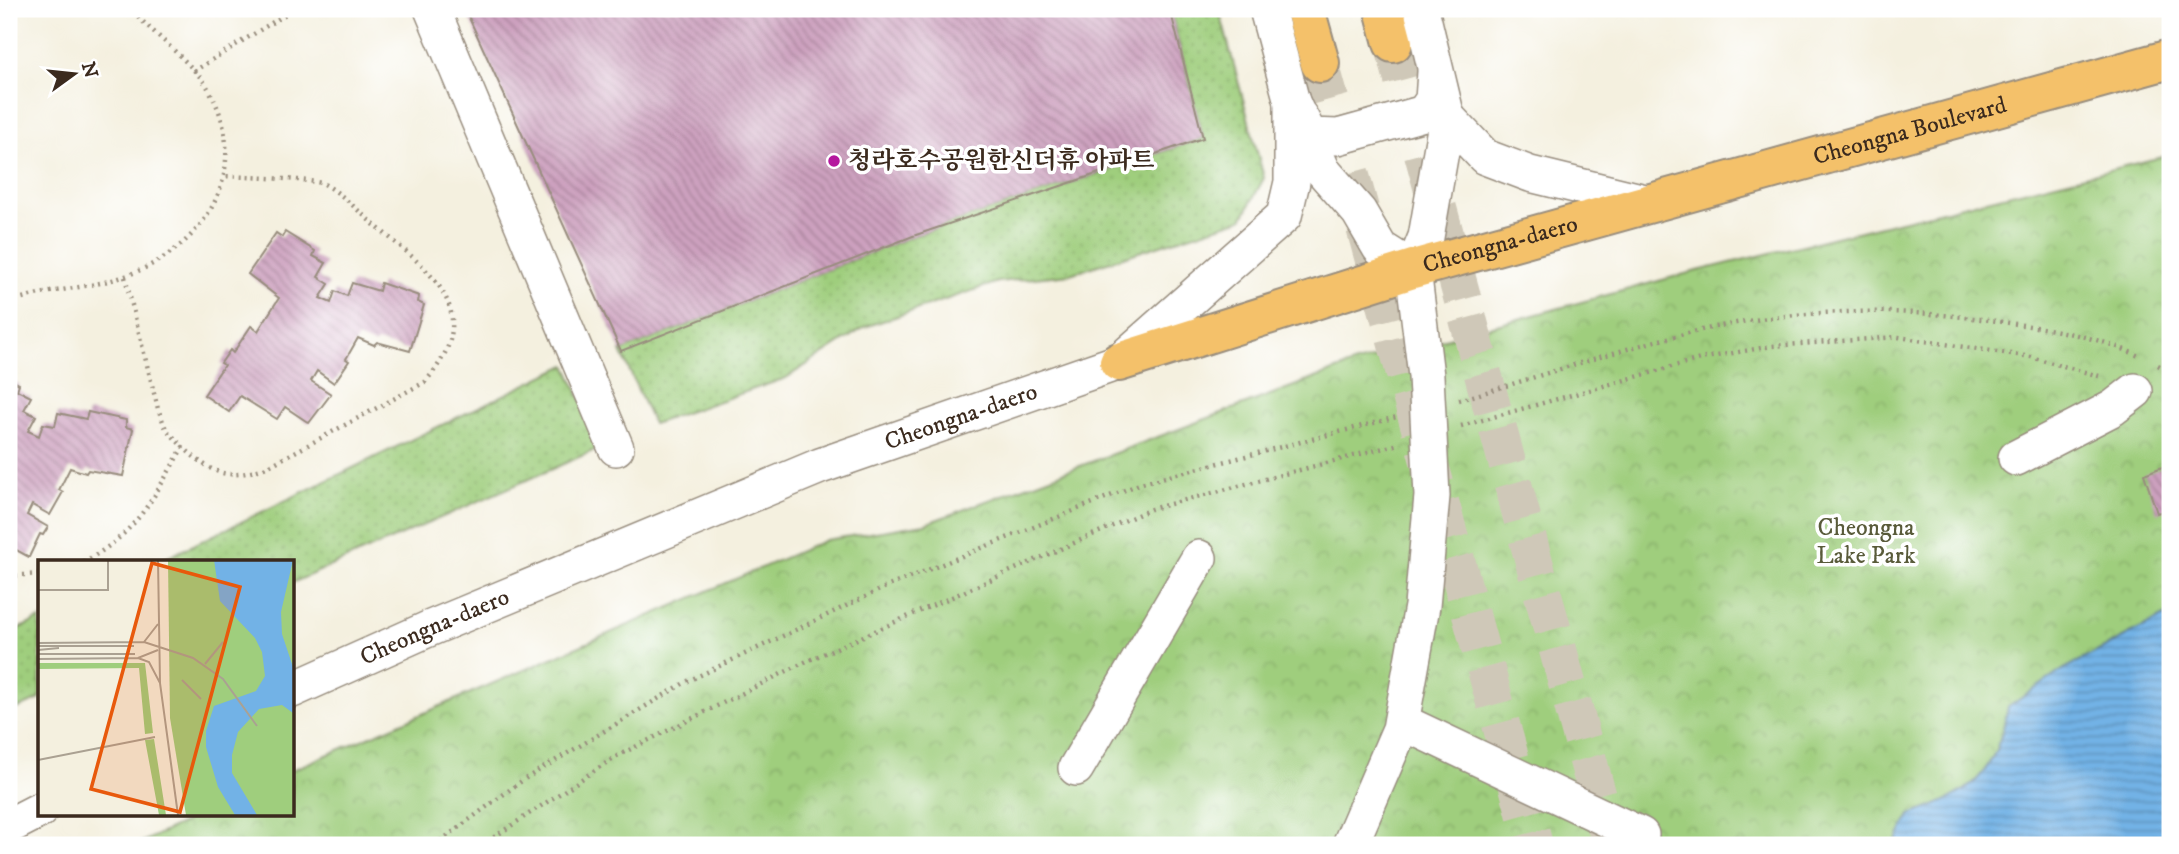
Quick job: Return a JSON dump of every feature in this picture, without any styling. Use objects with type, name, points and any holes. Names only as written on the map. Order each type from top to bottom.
[{"type":"main road","points":[[1306,9],[1320,63]]},
{"type":"main road","name":"Cheongna Boulevard","points":[[1649,203],[2170,59]]},
{"type":"main road","name":"Cheongna-daero","points":[[1119,362],[1413,269],[1649,203]]},
{"type":"street","points":[[432,9],[615,449]]},
{"type":"street","points":[[1267,9],[1292,102],[1323,171],[1359,212],[1380,248],[1413,269]]},
{"type":"street","points":[[1350,845],[1402,722],[1422,606],[1432,496],[1428,422],[1413,269],[1426,237],[1447,117],[1436,61],[1421,9]]},
{"type":"street","points":[[1292,102],[1310,136],[1338,137],[1411,117],[1423,113],[1433,100],[1436,61]]},
{"type":"street","points":[[1119,362],[1284,216],[1292,182],[1292,102]]},
{"type":"street","points":[[1447,117],[1485,157],[1530,174],[1649,203]]},
{"type":"street","name":"Cheongna-daero","points":[[294,689],[426,629],[820,466],[1119,362]]},
{"type":"street","points":[[2016,458],[2113,408],[2144,377]]},
{"type":"street","points":[[1076,768],[1199,558]]},
{"type":"street","points":[[1402,722],[1641,835]]},
{"type":"street","points":[[9,826],[38,811]]},
{"type":"path","points":[[9,302],[125,276],[152,266],[177,251],[198,230],[213,208],[224,176],[223,130],[218,109],[207,87],[194,71],[130,9]]},
{"type":"path","points":[[194,71],[294,9]]},
{"type":"path","points":[[125,276],[158,409],[166,429],[200,463],[220,474],[242,476],[267,467],[425,382],[442,363],[453,340],[450,313],[443,289],[426,268],[323,184],[224,176]]},
{"type":"path","points":[[482,845],[615,757],[807,661],[1151,509],[1428,422],[1702,330],[1777,317],[1880,311],[1985,320],[2062,331],[2144,358]]},
{"type":"path","points":[[435,845],[523,780],[686,682],[886,587],[1142,483],[1428,422],[1700,359],[1772,346],[1898,337],[2031,357],[2105,378],[2144,377],[2170,371]]},
{"type":"path","points":[[87,560],[111,547],[134,525],[183,447]]},
{"type":"path","points":[[9,576],[38,574]]},
{"type":"green space","points":[[1170,9],[1219,9],[1264,178],[1242,219],[1070,274],[998,282],[865,327],[786,378],[653,424],[621,351],[913,236],[1203,138]]},
{"type":"green space","name":"Cheongna Lake Park","points":[[2170,155],[2170,845],[136,845],[198,816],[294,816],[294,769],[826,540],[925,524],[1353,364],[1677,276]]},
{"type":"green space","points":[[566,365],[602,447],[294,582],[294,560],[162,560]]},
{"type":"green space","points":[[38,620],[38,700],[9,712],[9,633]]},
{"type":"water","points":[[2170,613],[2170,845],[1894,845],[1910,815],[1951,798],[1978,778],[1996,750],[2008,707],[2064,669]]},
{"type":"building","name":"청라호수공원한신더휴 아파트","points":[[465,9],[1170,9],[1203,138],[913,236],[621,351]]},
{"type":"building","points":[[285,232],[315,251],[313,256],[326,263],[318,277],[329,284],[320,298],[331,303],[335,291],[347,296],[352,283],[379,291],[381,283],[419,296],[418,302],[424,305],[410,351],[377,342],[374,345],[358,338],[346,359],[349,361],[334,383],[317,371],[311,381],[331,394],[309,423],[285,407],[277,419],[240,396],[229,412],[204,395],[224,365],[221,363],[230,350],[233,353],[251,326],[258,331],[279,298],[248,274],[276,233],[282,237]]},
{"type":"building","points":[[9,379],[19,384],[17,390],[31,397],[24,410],[36,416],[28,431],[39,436],[43,424],[55,426],[58,413],[86,419],[88,412],[126,420],[126,427],[133,429],[123,476],[88,470],[86,473],[70,468],[59,490],[63,492],[50,515],[32,505],[27,515],[48,527],[43,535],[40,534],[29,557],[9,546]]},
{"type":"building","points":[[2170,464],[2170,509],[2157,513],[2144,474]]},
{"type":"tunnel","points":[[1393,43],[1611,845]]},
{"type":"tunnel","points":[[1320,63],[1534,845]]},
{"type":"place","name":"청라호수공원한신더휴 아파트","points":[[834,161]]}]
